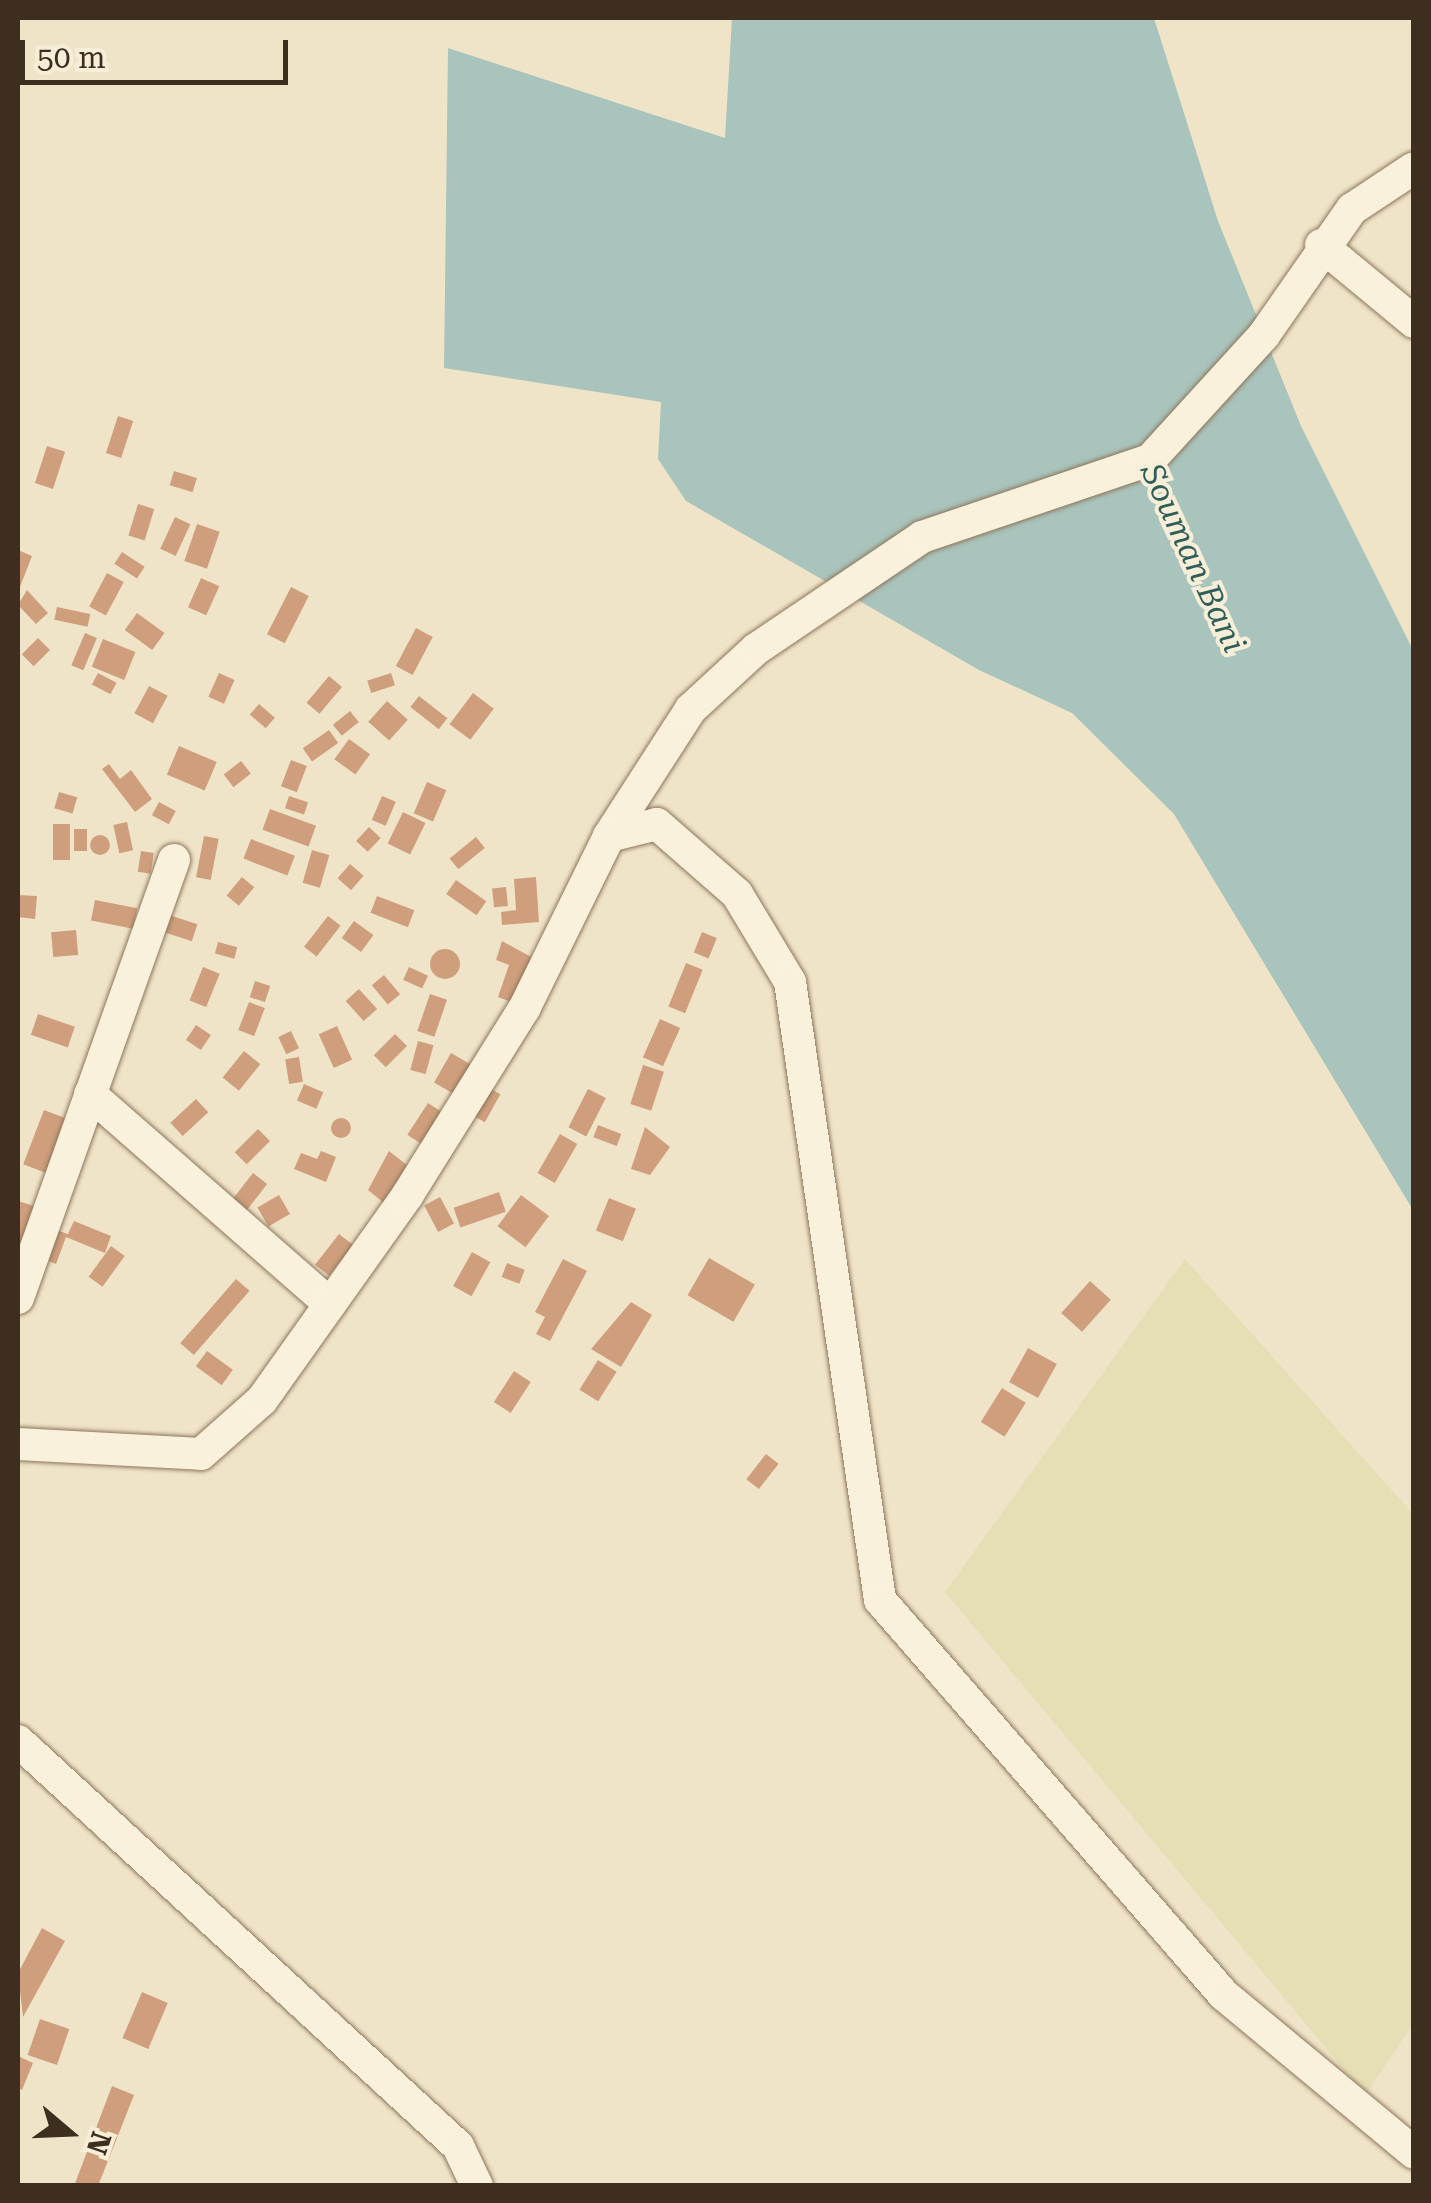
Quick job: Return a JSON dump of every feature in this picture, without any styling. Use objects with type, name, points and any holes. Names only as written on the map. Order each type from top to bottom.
[{"type":"street","points":[[18,1444],[202,1454],[262,1400],[330,1304],[524,1009],[609,836],[691,709],[756,649],[922,538],[1150,460],[1264,335],[1321,245],[1352,209],[1414,168]]},
{"type":"street","points":[[1321,245],[1414,322]]},
{"type":"street","points":[[609,836],[657,824],[737,894],[790,982],[880,1600],[1224,1995],[1414,2152]]},
{"type":"street","points":[[18,1298],[174,860]]},
{"type":"street","points":[[90,1094],[330,1304]]},
{"type":"street","points":[[18,1740],[458,2146],[476,2186]]},
{"type":"shaded area","points":[[1185,1259],[1413,1514],[1413,2025],[1365,2095],[945,1592]]},
{"type":"water","name":"Souman Bani","points":[[732,18],[1154,18],[1218,221],[1301,426],[1413,650],[1413,1210],[1174,814],[1072,713],[979,670],[686,501],[658,459],[661,402],[444,368],[448,48],[725,138]]},
{"type":"building","points":[[118,416],[133,421],[121,458],[106,453]]},
{"type":"building","points":[[47,446],[65,452],[53,489],[35,483]]},
{"type":"building","points":[[174,471],[197,478],[193,492],[170,485]]},
{"type":"building","points":[[138,504],[154,509],[145,541],[128,536]]},
{"type":"building","points":[[175,517],[190,524],[176,556],[160,549]]},
{"type":"building","points":[[197,524],[220,532],[207,569],[184,561]]},
{"type":"building","points":[[18,550],[32,556],[18,592]]},
{"type":"building","points":[[122,552],[145,567],[137,578],[114,564]]},
{"type":"building","points":[[107,573],[124,582],[106,615],[89,607]]},
{"type":"building","points":[[201,578],[219,586],[206,615],[188,607]]},
{"type":"building","points":[[291,587],[309,596],[285,643],[267,634]]},
{"type":"building","points":[[27,590],[48,613],[36,624],[18,605]]},
{"type":"building","points":[[57,607],[90,614],[88,627],[54,620]]},
{"type":"building","points":[[137,613],[165,633],[152,650],[125,630]]},
{"type":"building","points":[[416,628],[433,637],[413,675],[396,666]]},
{"type":"building","points":[[85,633],[97,638],[83,670],[71,665]]},
{"type":"building","points":[[38,638],[50,650],[34,666],[22,654]]},
{"type":"building","points":[[103,639],[135,652],[124,680],[92,667]]},
{"type":"building","points":[[98,673],[117,683],[110,694],[92,684]]},
{"type":"building","points":[[219,673],[235,680],[224,704],[208,697]]},
{"type":"building","points":[[391,673],[395,685],[371,693],[367,681]]},
{"type":"building","points":[[329,676],[342,687],[320,714],[307,703]]},
{"type":"building","points":[[149,686],[168,696],[153,723],[134,713]]},
{"type":"building","points":[[473,693],[494,709],[470,740],[450,724]]},
{"type":"building","points":[[419,696],[447,718],[439,729],[410,707]]},
{"type":"building","points":[[387,701],[408,720],[389,741],[368,722]]},
{"type":"building","points":[[259,704],[275,718],[266,728],[250,715]]},
{"type":"building","points":[[350,711],[359,722],[342,736],[333,725]]},
{"type":"building","points":[[329,730],[338,743],[312,761],[303,748]]},
{"type":"building","points":[[349,739],[370,754],[355,775],[334,759]]},
{"type":"building","points":[[179,746],[217,762],[205,791],[167,775]]},
{"type":"building","points":[[291,760],[307,766],[297,792],[281,786]]},
{"type":"building","points":[[241,761],[251,774],[234,787],[224,775]]},
{"type":"building","points":[[109,764],[120,779],[131,770],[152,799],[135,812],[102,769]]},
{"type":"building","points":[[427,782],[446,790],[433,822],[414,813]]},
{"type":"building","points":[[59,792],[77,797],[73,814],[54,808]]},
{"type":"building","points":[[289,796],[308,802],[304,815],[285,808]]},
{"type":"building","points":[[382,796],[396,802],[386,826],[372,820]]},
{"type":"building","points":[[159,802],[176,811],[169,824],[152,815]]},
{"type":"building","points":[[270,809],[316,826],[309,846],[262,830]]},
{"type":"building","points":[[403,812],[425,823],[410,854],[388,843]]},
{"type":"building","points":[[127,822],[133,850],[119,853],[113,825]]},
{"type":"building","points":[[53,824],[70,824],[70,860],[53,860]]},
{"type":"building","points":[[369,827],[381,838],[368,852],[356,841]]},
{"type":"building","points":[[74,829],[87,829],[87,851],[74,851]]},
{"type":"building","points":[[100,835],[110,845],[100,855],[90,845]]},
{"type":"building","points":[[204,836],[219,839],[211,880],[196,877]]},
{"type":"building","points":[[476,837],[485,848],[458,869],[450,858]]},
{"type":"building","points":[[251,839],[295,856],[287,875],[243,859]]},
{"type":"building","points":[[312,850],[329,855],[320,888],[303,883]]},
{"type":"building","points":[[141,851],[154,853],[151,874],[138,872]]},
{"type":"building","points":[[350,864],[364,876],[351,890],[338,878]]},
{"type":"building","points":[[242,877],[254,887],[239,906],[227,895]]},
{"type":"building","points":[[536,877],[539,922],[502,925],[501,912],[516,910],[514,879]]},
{"type":"building","points":[[456,880],[486,901],[477,915],[446,894]]},
{"type":"building","points":[[506,887],[508,906],[494,907],[492,888]]},
{"type":"building","points":[[18,895],[37,896],[35,919],[18,917]]},
{"type":"building","points":[[377,896],[414,910],[408,927],[371,913]]},
{"type":"building","points":[[95,900],[137,908],[133,929],[91,921]]},
{"type":"building","points":[[166,914],[197,924],[192,941],[160,931]]},
{"type":"building","points":[[328,916],[341,926],[317,957],[304,947]]},
{"type":"building","points":[[354,921],[373,935],[361,952],[342,938]]},
{"type":"building","points":[[76,930],[78,955],[53,957],[51,932]]},
{"type":"building","points":[[702,932],[717,938],[709,958],[694,952]]},
{"type":"building","points":[[502,941],[533,958],[517,1004],[498,997],[509,965],[496,960]]},
{"type":"building","points":[[218,942],[237,947],[234,959],[215,954]]},
{"type":"building","points":[[445,949],[456,953],[460,964],[456,975],[445,979],[434,975],[430,964],[434,953]]},
{"type":"building","points":[[686,963],[703,970],[685,1013],[668,1007]]},
{"type":"building","points":[[203,967],[220,974],[206,1007],[190,1000]]},
{"type":"building","points":[[409,967],[428,976],[422,989],[403,980]]},
{"type":"building","points":[[384,975],[400,994],[388,1004],[372,985]]},
{"type":"building","points":[[255,981],[270,986],[265,1002],[250,997]]},
{"type":"building","points":[[359,989],[377,1009],[364,1021],[346,1001]]},
{"type":"building","points":[[430,994],[447,1000],[434,1037],[417,1031]]},
{"type":"building","points":[[249,1002],[265,1008],[254,1036],[238,1030]]},
{"type":"building","points":[[38,1014],[75,1027],[68,1047],[31,1035]]},
{"type":"building","points":[[660,1019],[680,1028],[663,1066],[643,1057]]},
{"type":"building","points":[[196,1025],[211,1035],[201,1050],[186,1040]]},
{"type":"building","points":[[337,1026],[352,1060],[334,1068],[319,1034]]},
{"type":"building","points":[[291,1031],[299,1048],[286,1054],[278,1037]]},
{"type":"building","points":[[395,1034],[407,1046],[386,1067],[374,1055]]},
{"type":"building","points":[[418,1041],[433,1045],[426,1074],[410,1070]]},
{"type":"building","points":[[244,1051],[260,1064],[239,1091],[223,1077]]},
{"type":"building","points":[[451,1053],[472,1065],[455,1094],[434,1082]]},
{"type":"building","points":[[299,1057],[303,1082],[289,1084],[285,1059]]},
{"type":"building","points":[[643,1065],[664,1072],[651,1111],[630,1104]]},
{"type":"building","points":[[304,1084],[323,1092],[316,1109],[297,1101]]},
{"type":"building","points":[[482,1084],[500,1094],[485,1122],[466,1112]]},
{"type":"building","points":[[588,1089],[606,1098],[586,1136],[568,1127]]},
{"type":"building","points":[[196,1099],[208,1112],[183,1136],[170,1123]]},
{"type":"building","points":[[428,1103],[445,1114],[424,1146],[407,1135]]},
{"type":"building","points":[[44,1110],[73,1121],[52,1175],[23,1164]]},
{"type":"building","points":[[341,1118],[351,1128],[341,1138],[331,1128]]},
{"type":"building","points":[[598,1125],[621,1134],[617,1146],[593,1137]]},
{"type":"building","points":[[645,1127],[670,1147],[650,1175],[631,1169]]},
{"type":"building","points":[[258,1129],[270,1141],[247,1164],[235,1152]]},
{"type":"building","points":[[560,1134],[577,1144],[555,1183],[538,1173]]},
{"type":"building","points":[[321,1151],[336,1157],[326,1182],[294,1169],[301,1153],[317,1159]]},
{"type":"building","points":[[389,1151],[412,1169],[384,1203],[368,1190]]},
{"type":"building","points":[[253,1173],[267,1184],[247,1210],[233,1199]]},
{"type":"building","points":[[499,1192],[506,1212],[460,1227],[454,1208]]},
{"type":"building","points":[[279,1195],[290,1214],[268,1227],[257,1208]]},
{"type":"building","points":[[521,1195],[549,1216],[525,1247],[498,1226]]},
{"type":"building","points":[[440,1197],[454,1223],[438,1232],[424,1205]]},
{"type":"building","points":[[609,1198],[636,1209],[623,1241],[596,1230]]},
{"type":"building","points":[[18,1201],[37,1207],[25,1246],[18,1243]]},
{"type":"building","points":[[74,1221],[111,1236],[105,1253],[66,1237],[56,1264],[41,1258],[52,1229],[68,1234]]},
{"type":"building","points":[[339,1234],[353,1245],[329,1276],[315,1265]]},
{"type":"building","points":[[111,1246],[125,1256],[102,1287],[89,1277]]},
{"type":"building","points":[[472,1252],[490,1262],[471,1296],[453,1286]]},
{"type":"building","points":[[709,1258],[755,1284],[733,1322],[688,1295]]},
{"type":"building","points":[[563,1259],[587,1271],[550,1341],[536,1334],[545,1317],[535,1312]]},
{"type":"building","points":[[507,1263],[525,1270],[519,1284],[502,1277]]},
{"type":"building","points":[[236,1279],[250,1291],[194,1355],[180,1343]]},
{"type":"building","points":[[1090,1281],[1111,1300],[1082,1332],[1061,1313]]},
{"type":"building","points":[[631,1302],[652,1315],[621,1367],[591,1349]]},
{"type":"building","points":[[1028,1348],[1057,1364],[1038,1398],[1009,1382]]},
{"type":"building","points":[[207,1351],[233,1370],[222,1385],[196,1366]]},
{"type":"building","points":[[598,1360],[617,1372],[598,1401],[579,1390]]},
{"type":"building","points":[[514,1371],[531,1382],[511,1413],[494,1402]]},
{"type":"building","points":[[1002,1388],[1026,1403],[1005,1437],[981,1422]]},
{"type":"building","points":[[766,1454],[779,1464],[759,1489],[746,1479]]},
{"type":"building","points":[[42,1928],[65,1941],[23,2017],[18,1973]]},
{"type":"building","points":[[142,1992],[168,2003],[148,2049],[122,2038]]},
{"type":"building","points":[[40,2019],[69,2029],[57,2065],[28,2055]]},
{"type":"building","points":[[18,2056],[33,2063],[22,2090],[18,2088]]},
{"type":"building","points":[[112,2086],[134,2095],[98,2186],[74,2186]]}]
